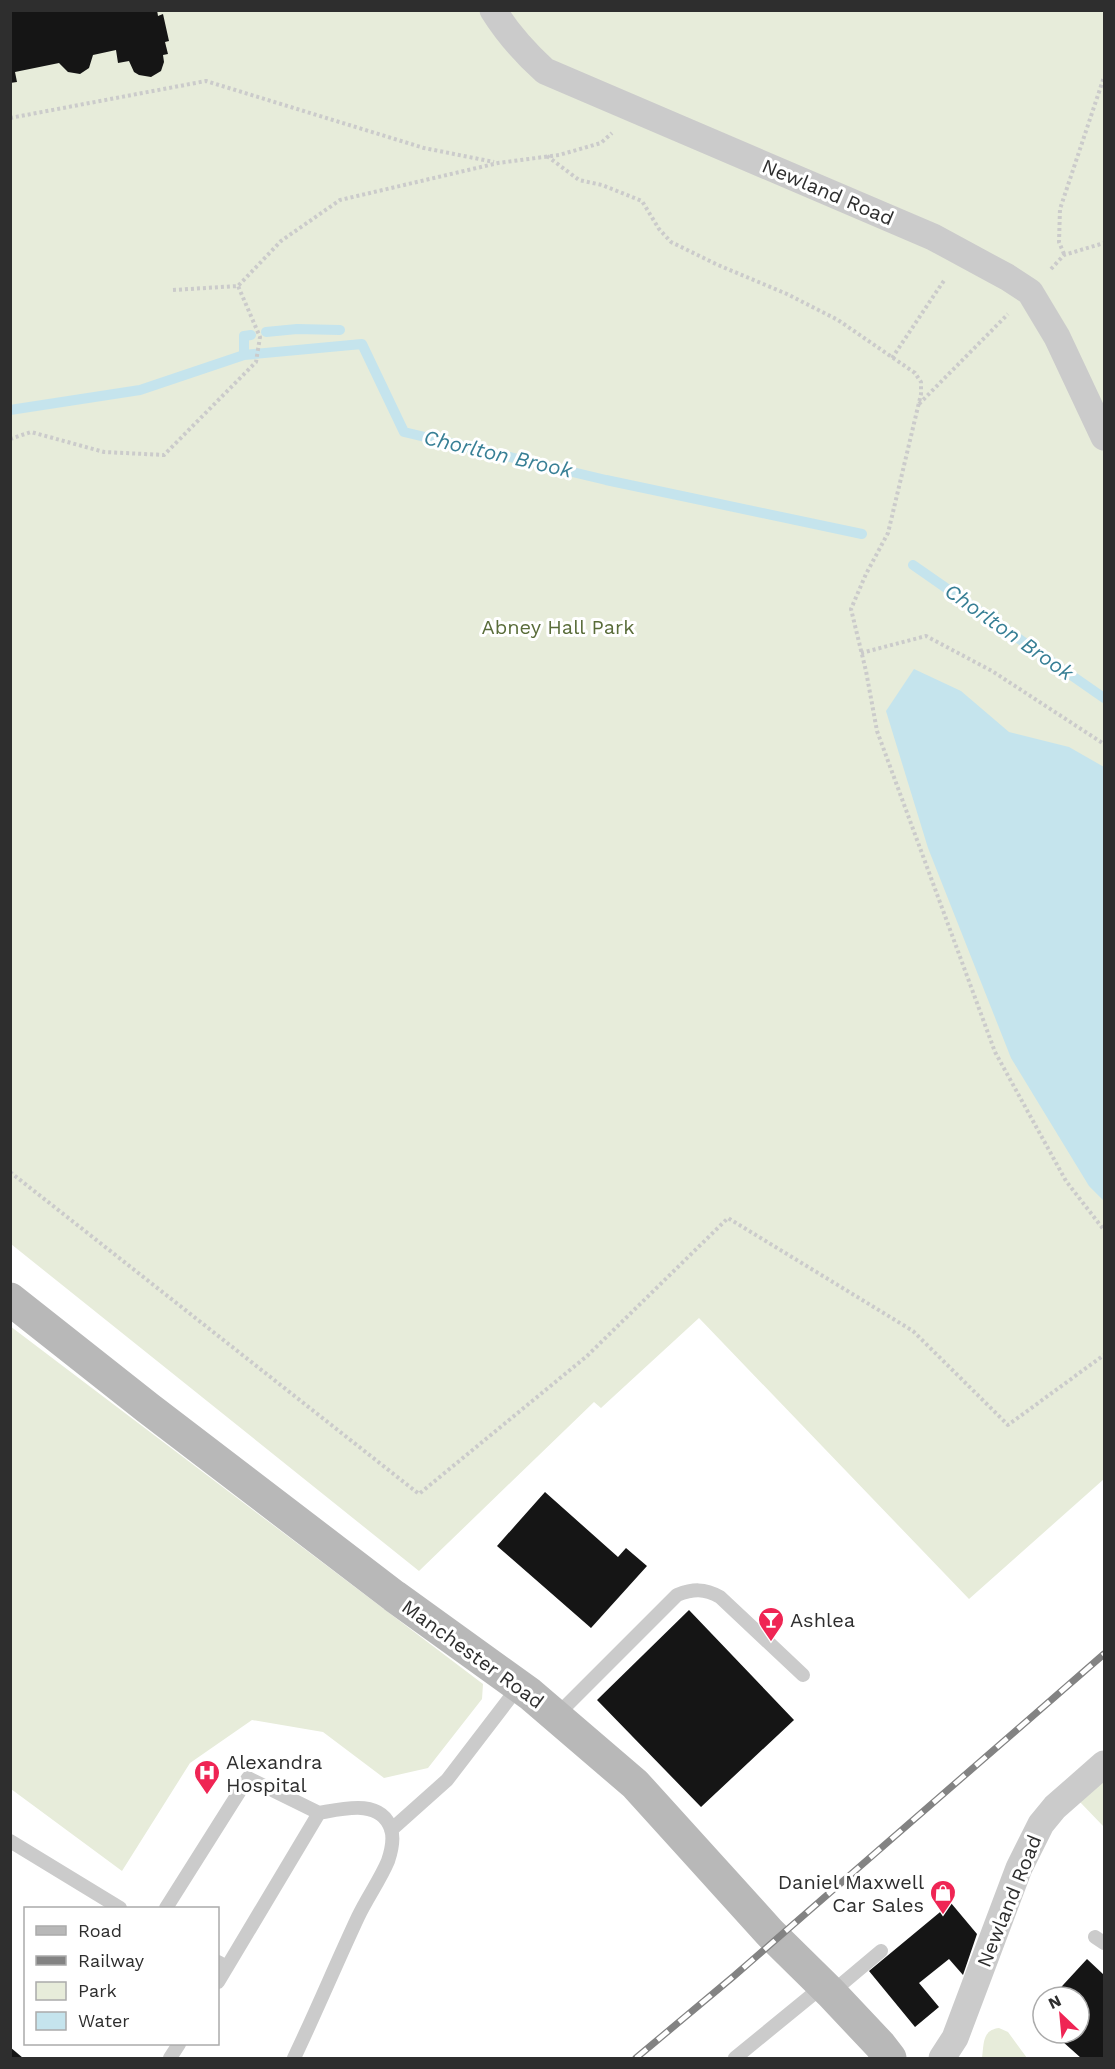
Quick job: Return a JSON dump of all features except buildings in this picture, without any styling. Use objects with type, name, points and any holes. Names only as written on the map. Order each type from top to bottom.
[{"type":"main road","name":"Manchester Road","points":[[10,1299],[394,1596],[519,1686],[635,1784],[770,1933],[827,1989],[890,2058]]},
{"type":"street","name":"Newland Road","points":[[493,10],[524,52],[545,71],[933,237],[1030,292],[1057,338],[1104,437]]},
{"type":"street","name":"Newland Road","points":[[942,2058],[955,2038],[1019,1868],[1041,1824],[1054,1807],[1104,1764]]},
{"type":"lane","points":[[556,1716],[677,1595],[691,1590],[708,1590],[720,1597],[803,1676]]},
{"type":"lane","points":[[391,1830],[447,1780],[519,1686]]},
{"type":"lane","points":[[167,1907],[248,1778],[319,1813],[364,1807],[376,1811],[386,1820],[391,1830],[392,1840],[389,1859],[359,1915],[294,2058]]},
{"type":"lane","points":[[222,1964],[319,1813]]},
{"type":"lane","points":[[10,1841],[118,1907]]},
{"type":"lane","points":[[735,2058],[881,1951]]},
{"type":"lane","points":[[170,2058],[178,2045]]},
{"type":"path","points":[[1064,255],[1059,242],[1060,209],[1104,77]]},
{"type":"path","points":[[10,118],[206,81],[424,148],[498,163]]},
{"type":"path","points":[[173,290],[238,286],[281,241],[340,200],[498,163],[547,156],[601,143],[637,111]]},
{"type":"path","points":[[547,156],[579,180],[602,184],[642,201],[659,229],[671,242],[787,294],[838,320],[915,373],[921,382],[919,404],[888,533],[850,609],[877,731],[995,1052],[1066,1181],[1104,1230]]},
{"type":"path","points":[[919,404],[1064,255],[1104,243]]},
{"type":"path","points":[[892,358],[962,253]]},
{"type":"path","points":[[10,439],[31,432],[104,452],[164,455],[256,362],[260,337],[238,286]]},
{"type":"path","points":[[861,653],[926,636],[992,671],[1104,744]]},
{"type":"path","points":[[10,1172],[419,1494],[587,1356],[728,1218],[913,1331],[1008,1425],[1104,1355]]},
{"type":"green space","name":"Abney Hall Park","points":[[10,11],[1104,11],[1104,1479],[969,1599],[699,1318],[601,1408],[594,1402],[419,1571],[11,1244]]},
{"type":"green space","name":"Alexandra Hospital","points":[[10,1326],[483,1684],[482,1699],[428,1768],[384,1778],[323,1732],[252,1720],[190,1763],[122,1871],[11,1789]]},
{"type":"green space","points":[[1104,1780],[1104,1827],[1079,1801]]},
{"type":"green space","points":[[999,2028],[1008,2032],[1027,2058],[982,2058],[987,2035],[993,2029]]},
{"type":"water","points":[[914,669],[961,691],[1009,732],[1069,747],[1104,767],[1104,1201],[1089,1186],[1011,1058],[928,848],[886,711]]},
{"type":"waterway","points":[[266,332],[297,329],[340,330]]},
{"type":"waterway","points":[[244,355],[244,336],[251,335]]},
{"type":"waterway","name":"Chorlton Brook","points":[[10,410],[140,390],[244,355],[362,344],[404,432],[606,480],[862,534]]},
{"type":"waterway","name":"Chorlton Brook","points":[[913,565],[1104,698]]},
{"type":"railway","points":[[636,2058],[734,1976],[1104,1654]]},
{"type":"place","name":"Ashlea","points":[[771,1643]]},
{"type":"place","name":"Alexandra Hospital","points":[[207,1796]]},
{"type":"place","name":"Daniel Maxwell Car Sales","points":[[943,1916]]}]
